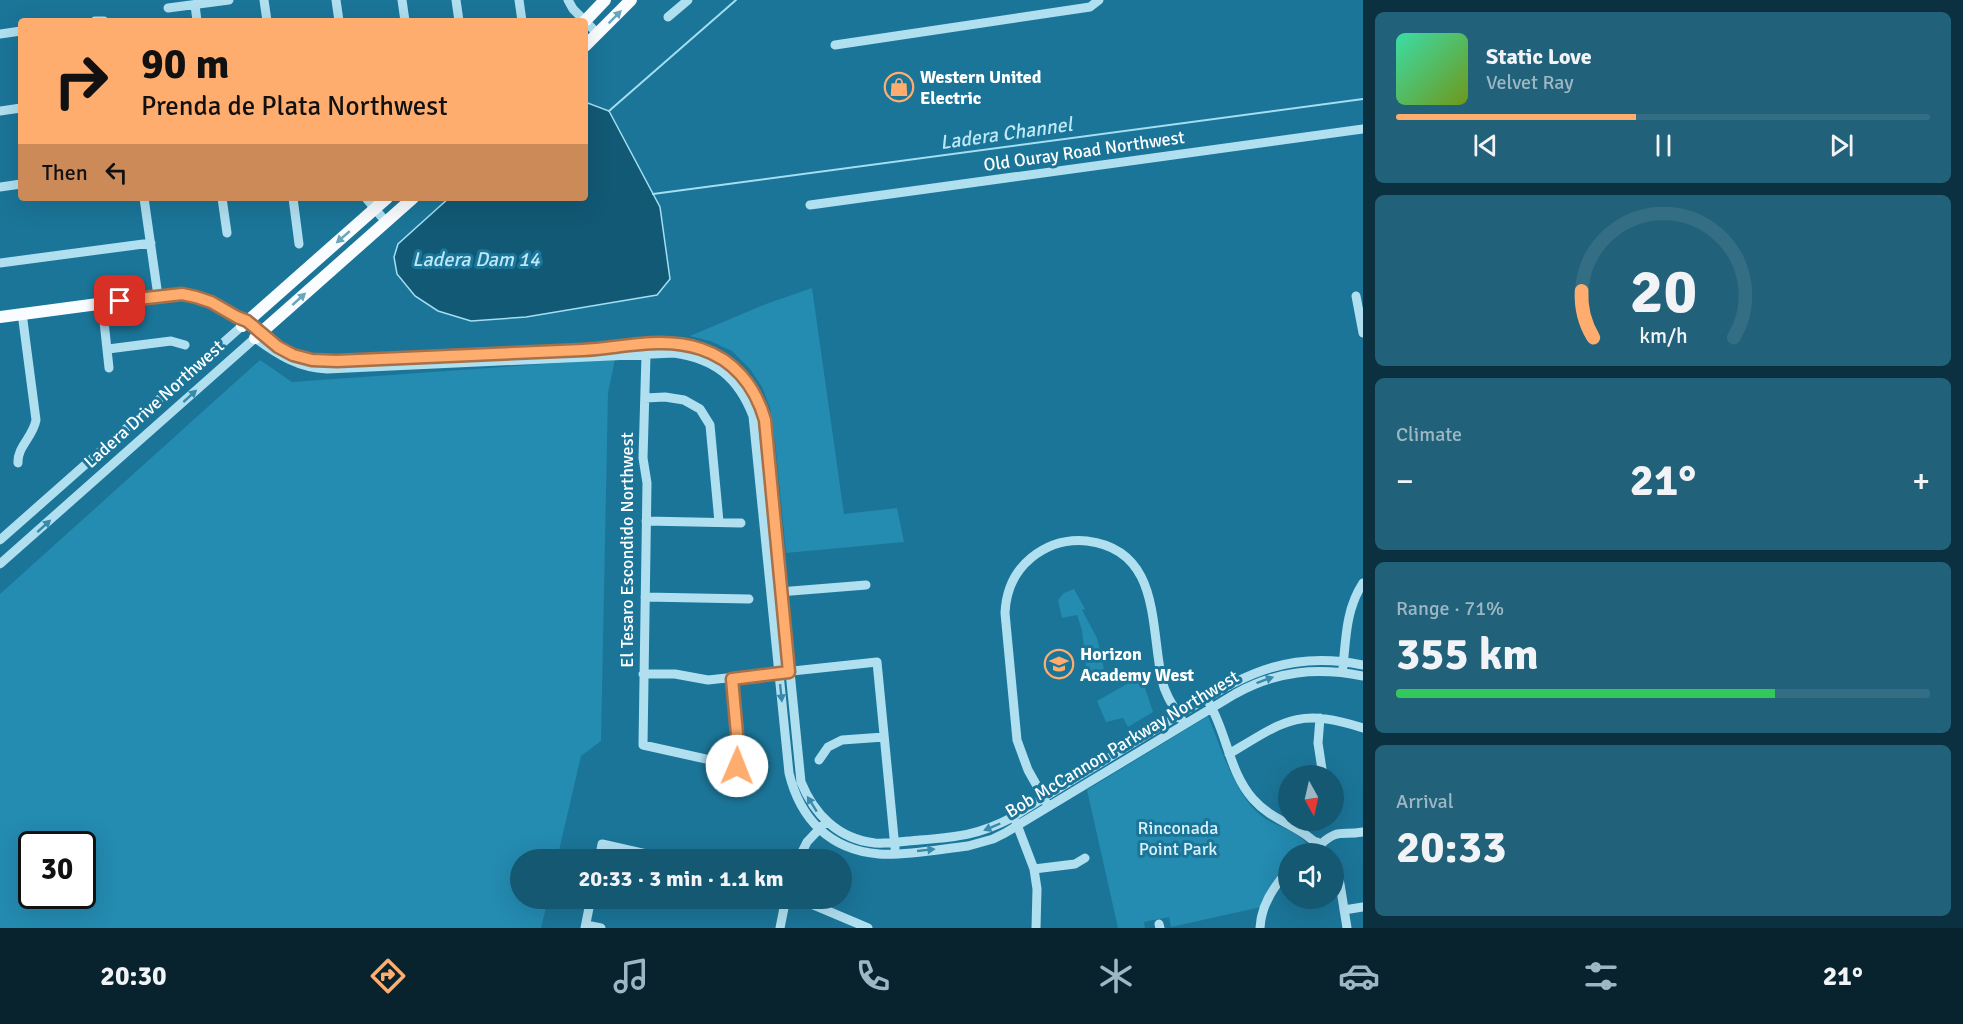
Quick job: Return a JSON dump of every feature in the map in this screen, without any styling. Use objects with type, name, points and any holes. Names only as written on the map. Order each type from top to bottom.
[{"type":"main road","points":[[588,18],[605,0]]},
{"type":"main road","points":[[588,43],[631,0]]},
{"type":"main road","name":"Ladera Drive Northwest","points":[[242,322],[383,201]]},
{"type":"main road","name":"Ladera Drive Northwest","points":[[258,336],[410,201]]},
{"type":"main road","points":[[0,317],[182,294],[223,308],[258,336]]},
{"type":"street","points":[[168,8],[229,0]]},
{"type":"street","points":[[264,0],[267,18]]},
{"type":"street","points":[[336,0],[339,18]]},
{"type":"street","points":[[402,0],[405,18]]},
{"type":"street","points":[[456,0],[459,18]]},
{"type":"street","points":[[519,0],[522,18]]},
{"type":"street","points":[[568,0],[583,18]]},
{"type":"street","points":[[668,17],[688,0]]},
{"type":"street","points":[[835,45],[1089,7],[1099,0]]},
{"type":"street","points":[[195,5],[197,18]]},
{"type":"street","points":[[588,24],[598,34]]},
{"type":"street","points":[[0,34],[18,31]]},
{"type":"street","points":[[0,111],[18,108]]},
{"type":"street","name":"Old Ouray Road Northwest","points":[[810,205],[1363,129]]},
{"type":"street","points":[[0,187],[18,184]]},
{"type":"street","points":[[144,201],[158,296]]},
{"type":"street","points":[[222,201],[227,233]]},
{"type":"street","points":[[293,201],[299,244]]},
{"type":"street","points":[[368,201],[386,222]]},
{"type":"street","points":[[0,263],[151,243]]},
{"type":"street","points":[[1356,296],[1363,333]]},
{"type":"street","points":[[102,303],[109,368]]},
{"type":"street","points":[[18,462],[17,454],[31,435],[36,420],[22,313]]},
{"type":"street","name":"Ladera Drive Northwest","points":[[0,540],[242,322]]},
{"type":"street","name":"Ladera Drive Northwest","points":[[0,564],[258,336]]},
{"type":"street","name":"Bob McCannon Parkway Northwest","points":[[258,336],[288,360],[327,369],[674,353],[708,362],[730,378],[747,401],[756,429],[778,673],[791,782],[803,809],[819,830],[854,849],[880,854],[895,853],[981,843],[993,839],[1044,797],[1179,716],[1276,676],[1310,671],[1342,672],[1363,676]]},
{"type":"street","name":"Bob McCannon Parkway Northwest","points":[[258,336],[293,355],[304,359],[325,361],[573,351],[673,344],[694,347],[715,354],[727,362],[747,381],[763,413],[801,782],[819,815],[850,837],[876,843],[965,836],[1016,821],[1049,807],[1185,725],[1241,679],[1276,666],[1311,660],[1343,661],[1363,665]]},
{"type":"street","points":[[108,349],[171,341],[185,345]]},
{"type":"street","name":"El Tesaro Escondido Northwest","points":[[646,354],[643,458],[647,483],[643,745],[737,766],[738,745],[732,679]]},
{"type":"street","points":[[645,398],[665,397],[684,400],[699,409],[710,425],[719,522]]},
{"type":"street","points":[[646,521],[741,523]]},
{"type":"street","points":[[1049,807],[1028,770],[1017,740],[1005,622],[1005,605],[1012,582],[1027,561],[1047,548],[1071,541],[1096,543],[1126,558],[1142,577],[1151,600],[1162,680],[1167,694],[1185,725]]},
{"type":"street","points":[[1342,672],[1348,617],[1354,598],[1363,583]]},
{"type":"street","points":[[771,593],[866,585]]},
{"type":"street","points":[[645,597],[749,599]]},
{"type":"street","points":[[644,674],[675,675],[708,680],[732,679],[877,662],[895,853]]},
{"type":"street","points":[[1209,704],[1241,783],[1267,812],[1303,831],[1317,843]]},
{"type":"street","points":[[1230,754],[1279,725],[1302,718],[1320,718],[1363,728]]},
{"type":"street","points":[[1320,718],[1318,742],[1321,765]]},
{"type":"street","points":[[819,760],[828,747],[842,740],[884,737]]},
{"type":"street","points":[[804,849],[826,821]]},
{"type":"street","points":[[1016,821],[1034,869],[1037,889],[1036,928]]},
{"type":"street","points":[[1320,843],[1336,833],[1363,832]]},
{"type":"street","points":[[601,849],[602,844],[624,849]]},
{"type":"street","points":[[1034,869],[1075,864],[1085,858]]},
{"type":"street","points":[[1260,928],[1260,921],[1270,893],[1278,883]]},
{"type":"street","points":[[1347,928],[1344,910],[1363,908]]},
{"type":"street","points":[[589,909],[585,926],[601,928]]},
{"type":"street","points":[[780,928],[784,909]]},
{"type":"street","points":[[822,909],[864,927]]},
{"type":"green space","points":[[812,288],[844,514],[897,508],[904,542],[786,553],[775,441],[770,408],[762,387],[750,369],[732,351],[710,341],[690,336],[766,304]]},
{"type":"green space","points":[[615,359],[608,393],[601,741],[581,756],[559,849],[510,849],[510,909],[546,909],[541,928],[0,928],[0,594],[260,360],[292,382]]},
{"type":"green space","points":[[1074,589],[1097,638],[1104,669],[1102,674],[1088,684],[1082,630],[1077,615],[1062,618],[1058,600],[1064,593]]},
{"type":"green space","points":[[1141,676],[1153,712],[1128,727],[1123,718],[1106,722],[1097,701]]},
{"type":"green space","name":"Rinconada Point Park","points":[[1208,716],[1230,771],[1244,797],[1263,817],[1278,825],[1278,831],[1290,831],[1306,843],[1278,843],[1278,882],[1261,907],[1171,927],[1169,917],[1144,922],[1145,928],[1118,928],[1087,790]]},
{"type":"water","name":"Ladera Dam 14","points":[[588,103],[609,111],[660,207],[670,279],[657,295],[526,317],[471,321],[438,311],[415,296],[397,274],[394,257],[398,244],[446,201],[588,201]]},
{"type":"waterway","points":[[609,111],[736,0]]},
{"type":"waterway","name":"Ladera Channel","points":[[653,194],[1363,99]]},
{"type":"place","name":"Western United Electric","points":[[899,87]]},
{"type":"place","name":"Horizon Academy West","points":[[1059,664]]},
{"type":"route","points":[[120,301],[182,294],[196,297],[211,302],[247,321],[283,350],[312,360],[504,354],[673,344],[701,349],[727,362],[747,381],[761,407],[765,420],[789,672],[732,679],[738,745],[737,766]]}]
